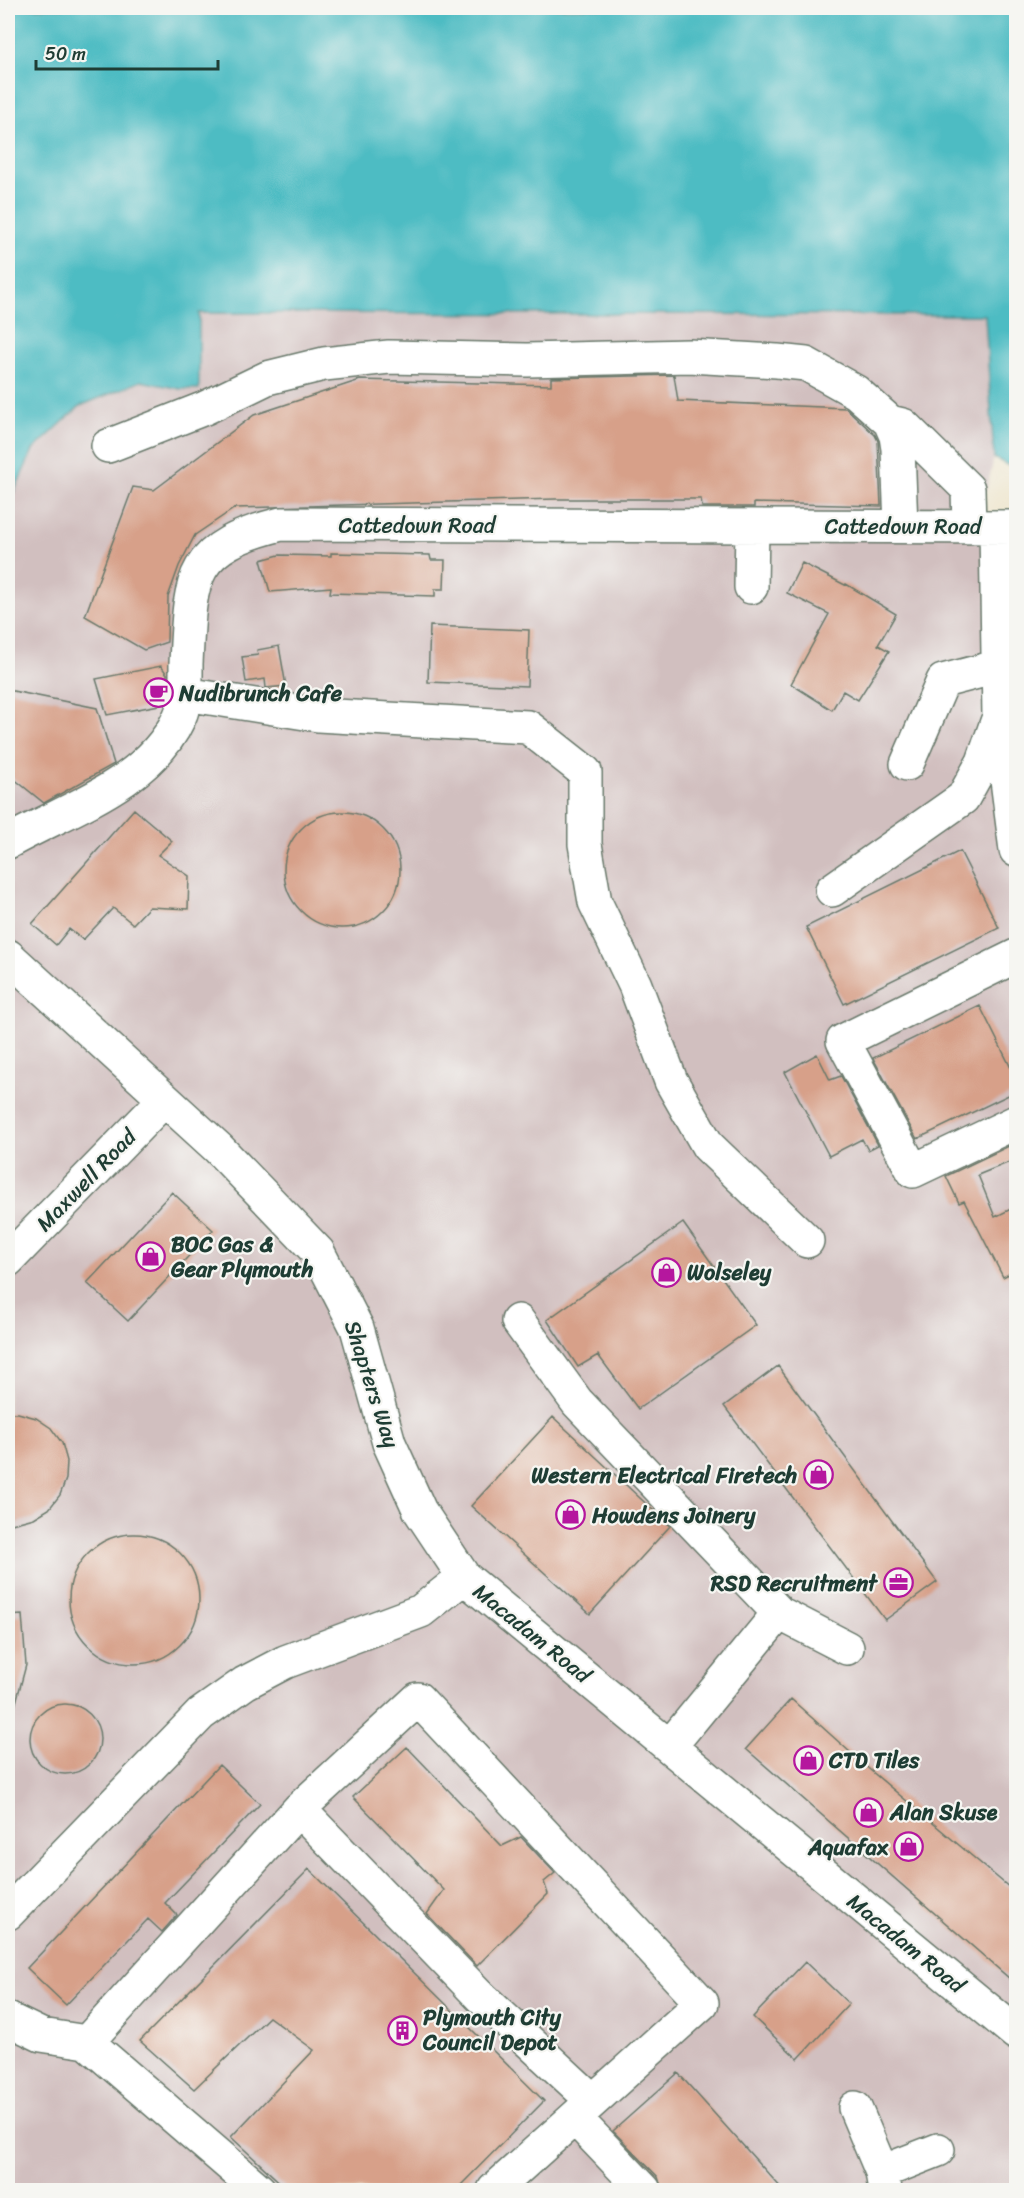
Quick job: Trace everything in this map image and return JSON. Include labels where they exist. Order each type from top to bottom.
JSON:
[{"type":"street","points":[[108,446],[205,408],[267,378],[324,364],[390,357],[527,360],[689,356],[806,364],[856,393],[880,410],[890,422],[897,436],[901,526]]},
{"type":"street","points":[[890,422],[903,425],[968,489],[994,526],[999,718],[1017,850]]},
{"type":"street","name":"Cattedown Road","points":[[8,842],[114,785],[144,764],[179,718],[185,694],[188,630],[198,571],[217,548],[244,533],[281,524],[994,526]]},
{"type":"street","points":[[752,526],[752,587]]},
{"type":"street","points":[[907,764],[944,681],[985,670],[999,669]]},
{"type":"street","points":[[185,694],[318,715],[528,727],[585,772],[585,844],[596,902],[635,985],[670,1081],[708,1146],[807,1240]]},
{"type":"street","points":[[831,890],[963,798],[979,771],[999,718]]},
{"type":"street","points":[[8,956],[164,1100]]},
{"type":"street","points":[[1017,956],[843,1041],[913,1171],[1017,1122]]},
{"type":"street","name":"Maxwell Road","points":[[8,1260],[164,1100]]},
{"type":"street","name":"Shapters Way","points":[[164,1100],[218,1148],[318,1252],[357,1328],[389,1443],[420,1511],[464,1577]]},
{"type":"street","points":[[518,1321],[577,1402],[779,1612],[847,1648]]},
{"type":"street","name":"Macadam Road","points":[[8,1913],[201,1714],[245,1683],[285,1662],[421,1611],[464,1577],[670,1746],[809,1864],[1017,2033]]},
{"type":"street","points":[[670,1746],[779,1612]]},
{"type":"street","points":[[87,2042],[299,1809],[418,1699],[702,2003],[494,2190]]},
{"type":"street","points":[[299,1809],[481,1997],[584,2109],[644,2190]]},
{"type":"street","points":[[8,2019],[41,2035],[87,2042],[259,2190]]},
{"type":"street","points":[[855,2108],[883,2181],[938,2150]]},
{"type":"shaded area","points":[[199,313],[986,315],[994,458],[979,522],[1016,527],[1016,2190],[8,2190],[8,509],[30,451],[80,406],[141,380],[180,389]]},
{"type":"water","points":[[8,8],[1016,8],[1016,466],[1011,467],[994,458],[985,315],[199,313],[199,389],[180,389],[141,381],[80,406],[33,450],[8,505]]},
{"type":"building","points":[[674,375],[678,401],[846,408],[875,435],[878,441],[881,506],[754,503],[754,507],[702,507],[701,499],[556,499],[235,508],[195,535],[179,566],[168,597],[167,642],[144,650],[85,616],[133,487],[154,490],[254,415],[360,380],[551,385],[551,378]]},
{"type":"building","points":[[331,553],[430,555],[431,560],[445,560],[444,589],[435,589],[435,596],[330,593],[331,587],[270,592],[261,560],[279,555],[331,556]]},
{"type":"building","points":[[802,563],[846,584],[896,614],[878,645],[889,651],[858,700],[843,691],[832,710],[791,684],[829,614],[787,593]]},
{"type":"building","points":[[430,626],[529,630],[527,686],[428,682]]},
{"type":"building","points":[[279,646],[286,686],[266,688],[265,679],[246,682],[242,657],[258,655],[257,650]]},
{"type":"building","points":[[161,666],[167,674],[164,704],[107,715],[96,679]]},
{"type":"building","points":[[8,690],[97,708],[114,764],[44,803],[8,774]]},
{"type":"building","points":[[134,809],[172,841],[158,855],[189,876],[188,909],[149,907],[133,924],[113,908],[83,940],[69,929],[56,945],[32,924]]},
{"type":"building","points":[[342,812],[364,816],[383,829],[396,848],[400,870],[396,892],[383,911],[364,924],[342,928],[320,924],[301,911],[288,892],[284,870],[288,848],[301,829],[320,816]]},
{"type":"building","points":[[960,851],[999,928],[844,1004],[806,927]]},
{"type":"building","points":[[980,1006],[1017,1080],[1017,1091],[917,1139],[873,1058]]},
{"type":"building","points":[[817,1054],[830,1080],[841,1076],[878,1145],[868,1150],[862,1139],[829,1156],[785,1072]]},
{"type":"building","points":[[1011,1145],[1017,1159],[978,1175],[995,1217],[1017,1206],[1017,1270],[1003,1277],[964,1201],[959,1203],[946,1176]]},
{"type":"building","name":"BOC Gas & Gear Plymouth","points":[[172,1192],[213,1230],[128,1321],[87,1283]]},
{"type":"building","name":"Wolseley","points":[[683,1223],[756,1325],[638,1409],[598,1355],[578,1367],[547,1320]]},
{"type":"building","name":"Western Electrical Firetech","points":[[778,1366],[937,1582],[885,1620],[724,1406]]},
{"type":"building","points":[[8,1413],[36,1418],[51,1428],[62,1443],[67,1461],[66,1479],[60,1495],[49,1509],[34,1518],[8,1525]]},
{"type":"building","name":"Howdens Joinery","points":[[553,1417],[670,1526],[590,1614],[471,1506]]},
{"type":"building","points":[[134,1534],[159,1539],[180,1553],[194,1574],[199,1599],[194,1624],[180,1645],[159,1659],[134,1664],[109,1659],[88,1645],[74,1624],[69,1599],[74,1574],[88,1553],[109,1539]]},
{"type":"building","points":[[22,1615],[26,1665],[14,1710],[8,1710],[8,1616]]},
{"type":"building","points":[[791,1699],[870,1770],[1017,1894],[1017,1985],[746,1749]]},
{"type":"building","points":[[65,1704],[78,1707],[90,1714],[97,1726],[100,1739],[97,1752],[90,1764],[78,1771],[65,1774],[52,1771],[40,1764],[33,1752],[30,1739],[33,1726],[40,1714],[52,1707]]},
{"type":"building","points":[[407,1747],[502,1846],[521,1837],[555,1873],[544,1882],[548,1894],[477,1966],[427,1914],[444,1890],[353,1797]]},
{"type":"building","points":[[219,1765],[260,1804],[165,1903],[177,1915],[162,1932],[148,1919],[66,2005],[27,1968]]},
{"type":"building","name":"Plymouth City Council Depot","points":[[309,1869],[544,2101],[456,2190],[288,2190],[231,2137],[314,2050],[269,2017],[194,2089],[140,2041]]},
{"type":"building","points":[[805,1962],[849,2004],[798,2059],[753,2017]]},
{"type":"building","points":[[678,2073],[783,2190],[662,2190],[658,2177],[613,2131]]},
{"type":"place","name":"Nudibrunch Cafe","points":[[158,693]]},
{"type":"place","name":"BOC Gas & Gear Plymouth","points":[[150,1257]]},
{"type":"place","name":"Wolseley","points":[[666,1272]]},
{"type":"place","name":"Western Electrical Firetech","points":[[818,1475]]},
{"type":"place","name":"Howdens Joinery","points":[[571,1515]]},
{"type":"place","name":"RSD Recruitment","points":[[898,1583]]},
{"type":"place","name":"CTD Tiles","points":[[808,1760]]},
{"type":"place","name":"Alan Skuse","points":[[869,1812]]},
{"type":"place","name":"Aquafax","points":[[909,1847]]},
{"type":"place","name":"Plymouth City Council Depot","points":[[402,2030]]}]
